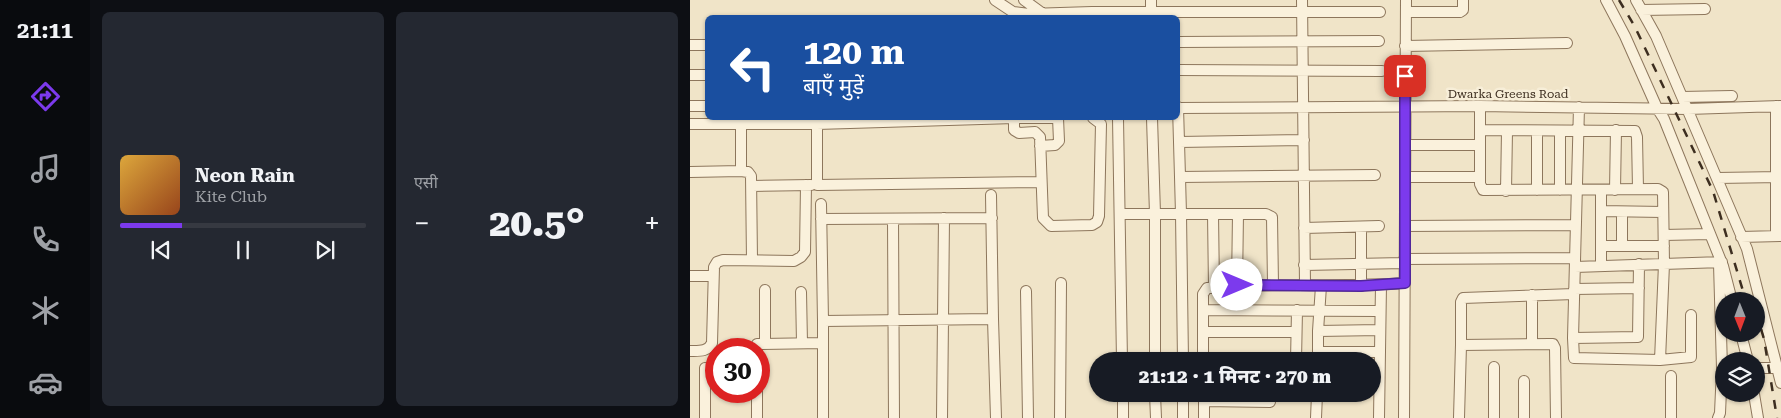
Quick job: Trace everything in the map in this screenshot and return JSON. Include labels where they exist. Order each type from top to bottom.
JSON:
[{"type":"street","points":[[995,0],[1013,12],[1021,14],[1151,15],[1380,12]]},
{"type":"street","points":[[1024,0],[1042,13]]},
{"type":"street","points":[[1151,0],[1151,15]]},
{"type":"street","points":[[1302,0],[1305,285]]},
{"type":"street","points":[[1404,418],[1406,0]]},
{"type":"street","points":[[1406,12],[1460,12],[1463,10],[1463,0]]},
{"type":"street","points":[[1606,0],[1664,119],[1710,234],[1729,292]]},
{"type":"street","points":[[1639,5],[1705,9]]},
{"type":"street","points":[[1639,5],[1656,36],[1688,108],[1747,249],[1780,368],[1781,382]]},
{"type":"street","points":[[1180,42],[1380,42]]},
{"type":"street","points":[[1406,46],[1567,44]]},
{"type":"street","points":[[690,45],[705,45]]},
{"type":"street","points":[[1180,70],[1382,71]]},
{"type":"street","points":[[690,75],[705,75]]},
{"type":"street","points":[[1682,96],[1732,96]]},
{"type":"street","points":[[690,106],[705,106]]},
{"type":"street","points":[[1480,106],[1480,177],[1483,190],[1661,190],[1663,192],[1664,264],[1660,360]]},
{"type":"street","name":"Dwarka Greens Road","points":[[1180,108],[1480,106],[1688,108],[1778,106]]},
{"type":"street","points":[[1742,237],[1778,236],[1778,106]]},
{"type":"street","points":[[1579,107],[1573,355],[1576,359],[1660,360],[1691,357],[1691,315]]},
{"type":"street","points":[[690,124],[817,124],[948,120]]},
{"type":"street","points":[[1014,120],[1014,130],[1019,133],[1035,132],[1040,137],[1043,218],[1051,226],[1092,225],[1097,222],[1099,216],[1100,124],[1095,120]]},
{"type":"street","points":[[1040,146],[1054,145],[1059,140],[1057,120]]},
{"type":"street","points":[[1118,120],[1122,352]]},
{"type":"street","points":[[1152,120],[1155,214],[1155,352]]},
{"type":"street","points":[[1178,120],[1182,352]]},
{"type":"street","points":[[741,124],[741,171]]},
{"type":"street","points":[[817,124],[818,185]]},
{"type":"street","points":[[1480,130],[1632,130],[1637,134],[1638,190]]},
{"type":"street","points":[[1616,130],[1616,190]]},
{"type":"street","points":[[1506,190],[1507,131]]},
{"type":"street","points":[[1537,131],[1537,190]]},
{"type":"street","points":[[1560,131],[1560,190]]},
{"type":"street","points":[[1179,142],[1304,140]]},
{"type":"street","points":[[1405,145],[1480,145]]},
{"type":"street","points":[[690,172],[741,171],[748,172],[752,176],[752,260]]},
{"type":"street","points":[[1180,177],[1375,175]]},
{"type":"street","points":[[1405,177],[1480,177]]},
{"type":"street","points":[[1717,178],[1778,177]]},
{"type":"street","points":[[752,186],[1041,182]]},
{"type":"street","points":[[690,351],[704,350],[710,347],[712,343],[713,276],[714,267],[717,262],[723,260],[794,261],[805,252],[806,185]]},
{"type":"street","points":[[1601,190],[1601,265]]},
{"type":"street","points":[[991,195],[996,418]]},
{"type":"street","points":[[821,204],[823,418]]},
{"type":"street","points":[[1601,212],[1664,212]]},
{"type":"street","points":[[1622,212],[1622,246]]},
{"type":"street","points":[[1120,214],[1266,214],[1272,217],[1273,285]]},
{"type":"street","points":[[1213,214],[1214,288]]},
{"type":"street","points":[[1237,285],[1238,214]]},
{"type":"street","points":[[942,418],[944,218]]},
{"type":"street","points":[[821,219],[992,218]]},
{"type":"street","points":[[893,219],[894,418]]},
{"type":"street","points":[[1405,226],[1576,225]]},
{"type":"street","points":[[1304,228],[1379,226]]},
{"type":"street","points":[[1361,227],[1361,286]]},
{"type":"street","points":[[1601,246],[1622,246],[1710,234]]},
{"type":"street","points":[[1304,265],[1404,262],[1575,262],[1601,265],[1720,262]]},
{"type":"street","points":[[1720,262],[1723,352]]},
{"type":"street","points":[[1573,338],[1638,337],[1639,264]]},
{"type":"street","points":[[690,276],[713,276]]},
{"type":"street","points":[[1060,418],[1061,283]]},
{"type":"street","points":[[1203,352],[1204,290],[1207,288],[1237,285],[1361,286],[1405,283]]},
{"type":"street","points":[[1380,352],[1381,285]]},
{"type":"street","points":[[1318,352],[1321,286]]},
{"type":"street","points":[[1459,418],[1461,302],[1463,298],[1639,288]]},
{"type":"street","points":[[765,290],[761,344],[823,343]]},
{"type":"street","points":[[1026,291],[1028,418]]},
{"type":"street","points":[[801,292],[802,343]]},
{"type":"street","points":[[1532,295],[1532,344]]},
{"type":"street","points":[[1203,310],[1380,311]]},
{"type":"street","points":[[1296,352],[1297,310]]},
{"type":"street","points":[[823,321],[993,319]]},
{"type":"street","points":[[1318,331],[1380,330]]},
{"type":"street","points":[[1203,332],[1296,332]]},
{"type":"street","points":[[1461,345],[1550,344],[1554,346],[1556,418]]},
{"type":"street","points":[[1494,367],[1494,418]]},
{"type":"street","points":[[1765,368],[1780,368]]},
{"type":"street","points":[[1671,376],[1671,418]]},
{"type":"street","points":[[1524,381],[1524,418]]},
{"type":"street","points":[[1123,402],[1123,418]]},
{"type":"street","points":[[1155,402],[1156,418]]},
{"type":"street","points":[[1183,402],[1183,418]]},
{"type":"street","points":[[1204,402],[1204,418]]},
{"type":"street","points":[[1316,418],[1317,402]]},
{"type":"street","points":[[1378,402],[1379,418]]},
{"type":"street","points":[[1718,418],[1721,402]]},
{"type":"street","points":[[1755,402],[1758,418]]},
{"type":"street","points":[[705,403],[705,418]]},
{"type":"street","points":[[757,403],[757,418]]},
{"type":"railway","points":[[1619,0],[1635,27],[1713,191],[1743,292]]},
{"type":"railway","points":[[1764,342],[1777,418]]},
{"type":"route","points":[[1237,285],[1361,286],[1405,283],[1405,76]]}]
